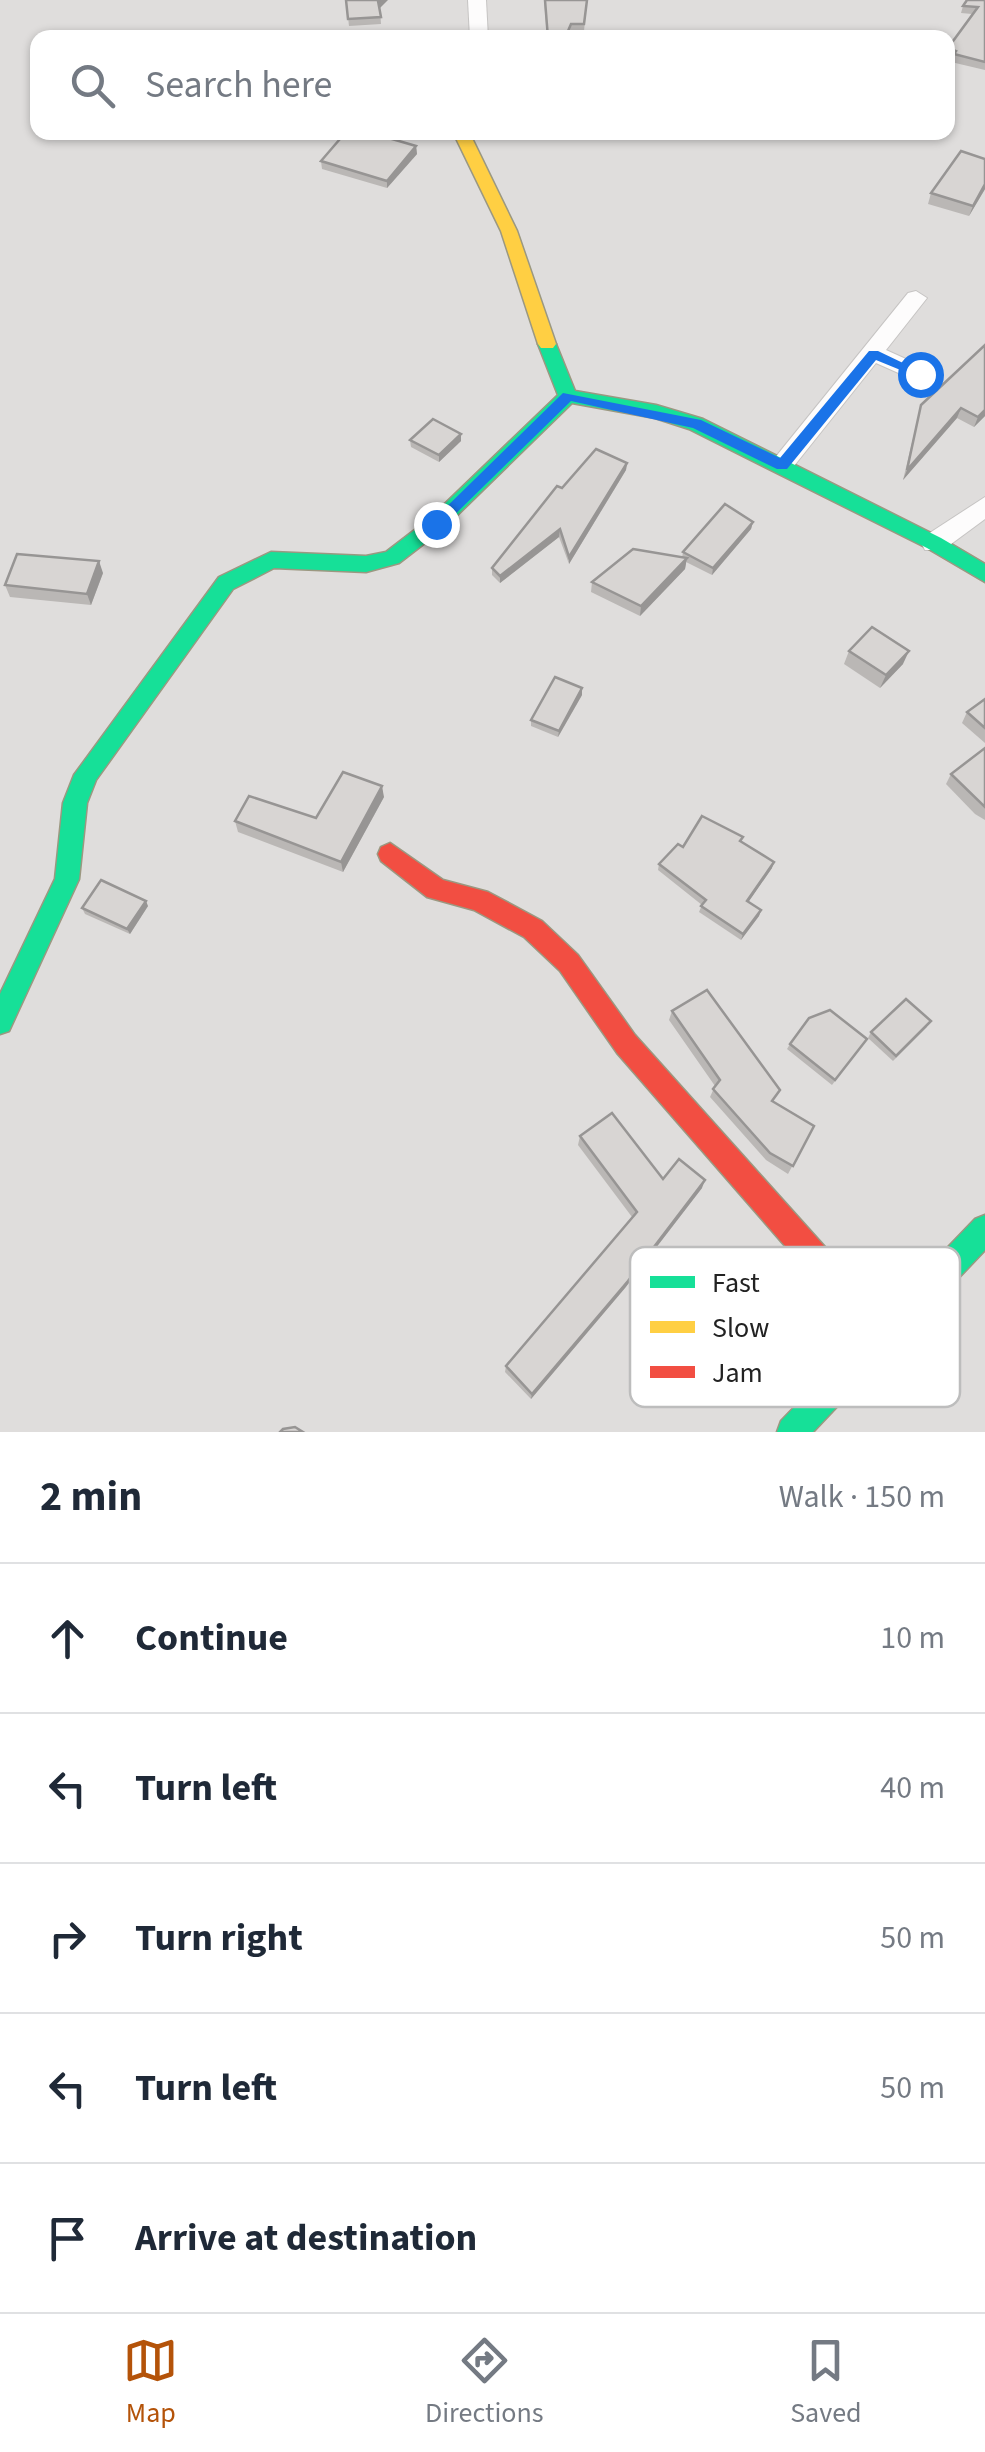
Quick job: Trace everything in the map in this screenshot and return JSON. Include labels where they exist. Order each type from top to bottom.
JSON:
[{"type":"street","points":[[476,0],[478,30]]},
{"type":"street","points":[[465,140],[498,206],[539,310],[551,359],[568,396]]},
{"type":"street","points":[[782,466],[916,298]]},
{"type":"street","points":[[874,354],[920,374]]},
{"type":"street","points":[[568,396],[696,424],[934,544],[985,574]]},
{"type":"street","points":[[0,1022],[67,879],[75,803],[86,776],[226,583],[271,560],[366,564],[392,558],[436,524],[568,396]]},
{"type":"street","points":[[934,544],[985,506]]},
{"type":"street","points":[[390,854],[436,889],[479,900],[532,929],[569,963],[626,1044],[805,1247]]},
{"type":"street","points":[[960,1255],[985,1228]]},
{"type":"street","points":[[792,1432],[816,1407]]},
{"type":"shaded area","points":[[0,0],[985,0],[985,1432],[0,1432]]},
{"type":"building","points":[[346,0],[380,0],[381,17],[348,19]]},
{"type":"building","points":[[545,0],[587,0],[584,24],[571,24],[568,30],[547,30]]},
{"type":"building","points":[[967,0],[985,0],[985,62],[955,54],[955,38],[978,7],[963,6]]},
{"type":"building","points":[[339,140],[395,140],[416,146],[387,181],[321,161]]},
{"type":"building","points":[[961,151],[985,159],[985,184],[973,206],[931,193]]},
{"type":"building","points":[[985,345],[985,410],[978,417],[961,408],[907,470],[921,405]]},
{"type":"building","points":[[433,419],[461,434],[439,455],[410,440]]},
{"type":"building","points":[[596,449],[627,463],[569,557],[560,529],[500,576],[492,568],[557,486],[562,488]]},
{"type":"building","points":[[725,504],[753,522],[713,568],[683,552]]},
{"type":"building","points":[[633,549],[687,558],[641,606],[592,582]]},
{"type":"building","points":[[17,554],[99,561],[87,594],[5,585]]},
{"type":"building","points":[[872,627],[909,651],[886,675],[849,651]]},
{"type":"building","points":[[555,677],[582,688],[559,731],[531,720]]},
{"type":"building","points":[[985,699],[985,728],[967,712]]},
{"type":"building","points":[[985,748],[985,807],[951,774]]},
{"type":"building","points":[[343,772],[382,786],[341,862],[235,821],[249,796],[316,818]]},
{"type":"building","points":[[702,816],[743,837],[740,841],[774,862],[747,901],[761,910],[743,934],[701,906],[706,900],[659,864],[678,844],[683,847]]},
{"type":"building","points":[[101,880],[146,901],[127,929],[82,908]]},
{"type":"building","points":[[707,990],[780,1090],[772,1101],[814,1126],[793,1166],[770,1153],[713,1089],[720,1080],[672,1011]]},
{"type":"building","points":[[906,999],[931,1021],[896,1056],[871,1032]]},
{"type":"building","points":[[830,1010],[867,1039],[835,1080],[790,1044],[809,1018]]},
{"type":"building","points":[[612,1113],[663,1179],[679,1159],[705,1180],[654,1247],[630,1247],[630,1278],[532,1394],[506,1366],[637,1212],[580,1136]]},
{"type":"building","points":[[295,1427],[303,1432],[280,1432],[283,1429]]},
{"type":"traffic: fast","points":[[0,1022],[67,879],[75,803],[86,775],[226,583],[271,560],[366,564],[392,558],[436,524],[568,396],[547,344]]},
{"type":"traffic: fast","points":[[568,396],[656,412],[696,424],[934,543],[985,574]]},
{"type":"traffic: fast","points":[[960,1255],[985,1229]]},
{"type":"traffic: fast","points":[[792,1432],[816,1407]]},
{"type":"traffic: slow","points":[[465,140],[509,231],[547,344]]},
{"type":"traffic: jam","points":[[390,854],[436,889],[479,900],[533,929],[569,963],[626,1044],[805,1247]]},
{"type":"route","points":[[436,524],[568,396],[656,412],[696,424],[782,466],[874,354],[920,374]]}]
